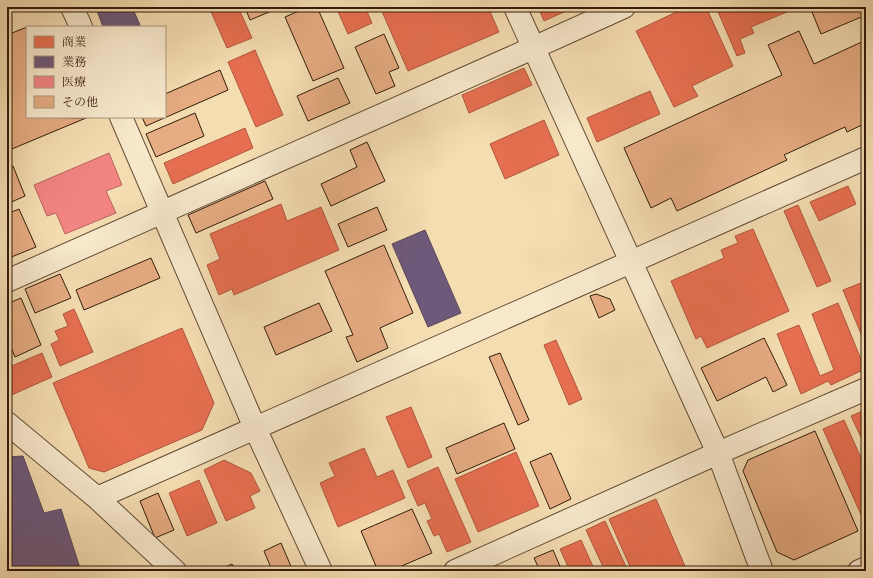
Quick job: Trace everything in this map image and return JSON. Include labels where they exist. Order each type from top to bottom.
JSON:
[{"type":"street","points":[[72,7],[81,26]]},
{"type":"street","points":[[515,7],[718,453],[762,571]]},
{"type":"street","points":[[7,281],[624,7]]},
{"type":"street","points":[[120,118],[255,428],[321,571]]},
{"type":"street","points":[[98,498],[866,158]]},
{"type":"street","points":[[455,571],[718,453],[866,389]]},
{"type":"street","points":[[7,423],[98,498],[175,571]]},
{"type":"street","points":[[858,571],[866,568]]},
{"type":"building: 商業","points":[[209,7],[238,7],[252,38],[227,48]]},
{"type":"building: 商業","points":[[336,7],[365,7],[372,23],[348,34]]},
{"type":"building: 商業","points":[[380,7],[488,7],[499,32],[408,71]]},
{"type":"building: 商業","points":[[538,7],[575,7],[544,21]]},
{"type":"building: 商業","points":[[687,7],[706,7],[733,66],[692,86],[698,96],[674,107],[636,31]]},
{"type":"building: 商業","points":[[716,7],[788,7],[789,11],[751,27],[754,33],[740,39],[745,53],[737,56]]},
{"type":"building: 商業","points":[[255,50],[283,115],[256,127],[228,62]]},
{"type":"building: 商業","points":[[524,68],[532,85],[469,113],[462,95]]},
{"type":"building: 商業","points":[[650,91],[660,114],[597,142],[587,118]]},
{"type":"building: 商業","points":[[544,120],[559,155],[505,179],[490,144]]},
{"type":"building: 商業","points":[[245,128],[253,148],[173,184],[164,163]]},
{"type":"building: 商業","points":[[848,186],[856,204],[819,221],[810,202]]},
{"type":"building: 商業","points":[[281,204],[287,221],[321,207],[339,250],[234,295],[232,289],[219,295],[207,265],[220,259],[210,234]]},
{"type":"building: 商業","points":[[798,205],[831,281],[817,287],[784,211]]},
{"type":"building: 商業","points":[[753,229],[789,311],[707,348],[701,336],[696,339],[671,281],[724,258],[721,250],[738,243],[735,236]]},
{"type":"building: 商業","points":[[866,281],[866,346],[843,290]]},
{"type":"building: 商業","points":[[838,303],[865,369],[831,385],[828,381],[801,394],[777,334],[799,325],[820,376],[834,370],[812,314]]},
{"type":"building: 商業","points":[[74,309],[93,352],[60,366],[51,344],[59,340],[55,331],[68,326],[63,314]]},
{"type":"building: 商業","points":[[182,328],[214,403],[202,430],[104,472],[89,468],[53,383]]},
{"type":"building: 商業","points":[[556,340],[582,399],[569,405],[544,345]]},
{"type":"building: 商業","points":[[42,353],[52,377],[7,397],[7,368]]},
{"type":"building: 商業","points":[[411,407],[432,457],[408,468],[386,417]]},
{"type":"building: 商業","points":[[865,410],[866,413],[866,448],[851,416]]},
{"type":"building: 商業","points":[[844,420],[866,469],[866,526],[823,429]]},
{"type":"building: 商業","points":[[364,448],[377,477],[393,470],[405,498],[338,527],[320,483],[335,476],[329,463]]},
{"type":"building: 商業","points":[[516,452],[539,506],[478,532],[455,479]]},
{"type":"building: 商業","points":[[224,460],[251,473],[260,491],[250,496],[255,508],[226,521],[204,470]]},
{"type":"building: 商業","points":[[438,467],[471,542],[447,552],[439,534],[434,536],[427,521],[432,519],[425,503],[418,506],[407,481]]},
{"type":"building: 商業","points":[[199,480],[217,523],[187,536],[169,493]]},
{"type":"building: 商業","points":[[656,499],[687,571],[632,571],[609,519]]},
{"type":"building: 商業","points":[[605,521],[628,571],[605,571],[586,530]]},
{"type":"building: 商業","points":[[581,540],[595,571],[570,571],[560,549]]},
{"type":"building: 業務","points":[[132,7],[140,25],[103,26],[96,8]]},
{"type":"building: 業務","points":[[425,230],[461,313],[428,327],[392,244]]},
{"type":"building: 業務","points":[[23,456],[44,513],[61,509],[81,571],[7,571],[7,457]]},
{"type":"building: 医療","points":[[109,153],[122,185],[106,191],[116,213],[65,234],[56,213],[47,216],[34,185]]},
{"type":"building: その他","points":[[245,7],[281,7],[250,20]]},
{"type":"building: その他","points":[[308,7],[317,7],[344,68],[313,81],[285,17]]},
{"type":"building: その他","points":[[810,7],[866,7],[866,15],[821,34]]},
{"type":"building: その他","points":[[26,27],[26,118],[86,118],[7,151],[7,35]]},
{"type":"building: その他","points":[[799,31],[814,64],[866,40],[866,123],[847,132],[845,127],[784,155],[787,160],[677,211],[671,198],[651,208],[624,148],[782,75],[768,45]]},
{"type":"building: その他","points":[[384,34],[399,68],[389,72],[395,86],[376,94],[355,47]]},
{"type":"building: その他","points":[[220,70],[228,90],[166,117],[166,94]]},
{"type":"building: その他","points":[[338,78],[350,103],[308,121],[297,96]]},
{"type":"building: その他","points":[[195,113],[204,136],[156,157],[146,134]]},
{"type":"building: その他","points":[[142,118],[164,118],[146,126]]},
{"type":"building: その他","points":[[367,142],[385,181],[331,206],[321,184],[357,167],[350,150]]},
{"type":"building: その他","points":[[13,166],[25,196],[7,204],[7,168]]},
{"type":"building: その他","points":[[265,181],[273,199],[196,233],[188,215]]},
{"type":"building: その他","points":[[377,207],[387,230],[348,247],[338,224]]},
{"type":"building: その他","points":[[19,209],[36,247],[9,258],[7,253],[7,214]]},
{"type":"building: その他","points":[[384,245],[413,313],[380,328],[388,348],[357,362],[346,337],[353,335],[325,271]]},
{"type":"building: その他","points":[[151,258],[160,278],[84,310],[76,290]]},
{"type":"building: その他","points":[[60,274],[71,298],[35,313],[25,289]]},
{"type":"building: その他","points":[[596,294],[610,299],[615,310],[599,318],[590,296]]},
{"type":"building: その他","points":[[21,298],[41,345],[15,357],[7,338],[7,304]]},
{"type":"building: その他","points":[[319,303],[332,331],[276,355],[264,327]]},
{"type":"building: その他","points":[[764,338],[787,385],[773,392],[766,377],[717,401],[701,368]]},
{"type":"building: その他","points":[[500,353],[529,420],[518,425],[489,357]]},
{"type":"building: その他","points":[[504,423],[515,449],[457,474],[446,448]]},
{"type":"building: その他","points":[[815,431],[858,531],[794,560],[777,552],[743,471],[748,460]]},
{"type":"building: その他","points":[[551,453],[571,499],[550,509],[530,462]]},
{"type":"building: その他","points":[[158,493],[174,530],[155,538],[140,501]]},
{"type":"building: その他","points":[[412,509],[432,553],[390,571],[378,571],[361,531]]},
{"type":"building: その他","points":[[281,543],[293,571],[265,571],[271,568],[264,551]]},
{"type":"building: その他","points":[[553,550],[562,571],[540,571],[534,558]]},
{"type":"building: その他","points":[[232,564],[236,571],[216,571]]}]
